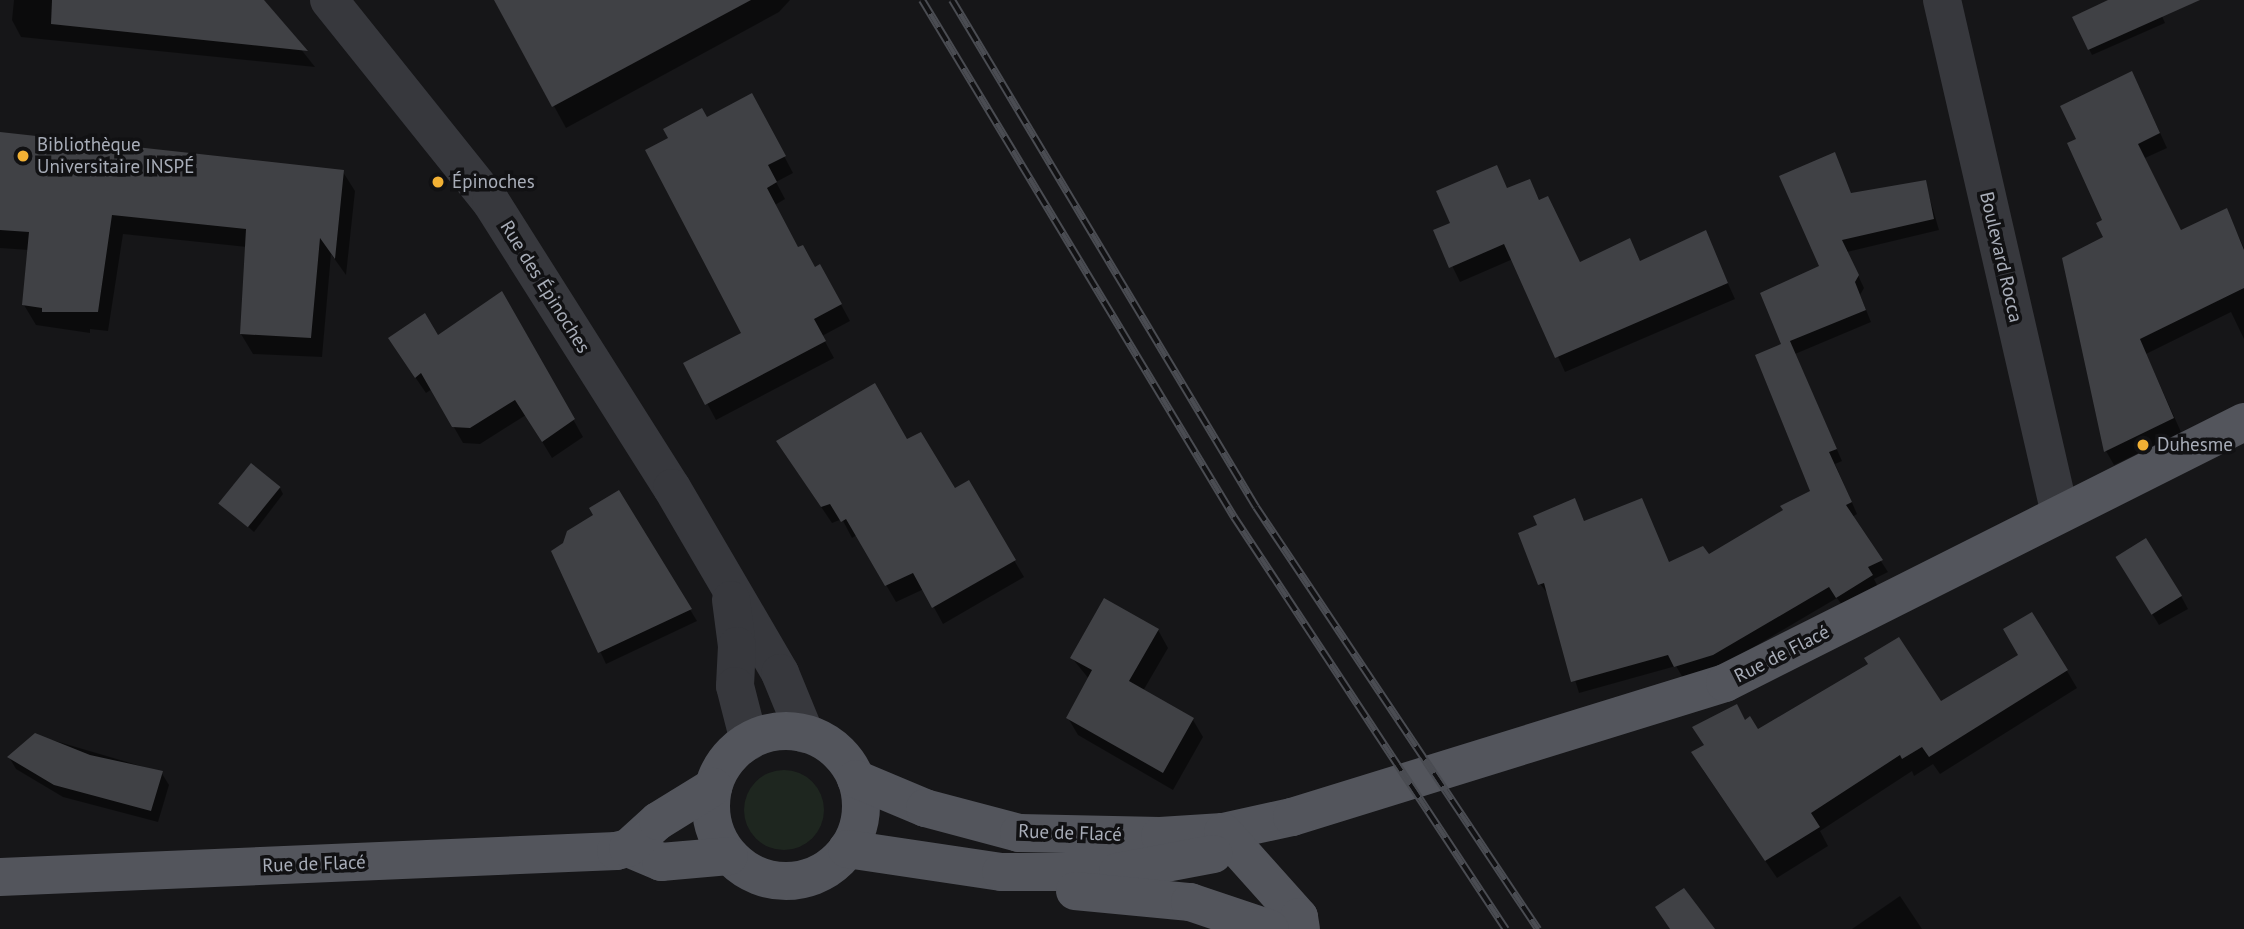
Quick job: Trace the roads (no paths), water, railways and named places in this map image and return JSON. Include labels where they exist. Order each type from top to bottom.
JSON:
[{"type":"main road","name":"Rue de Flacé","points":[[1001,872],[1118,872],[1230,842],[1298,815],[1725,683],[2244,422]]},
{"type":"main road","points":[[777,731],[805,734],[836,750],[856,779],[860,803],[858,827],[848,849],[812,877],[789,881],[767,880],[746,871],[729,856],[712,823],[713,787],[721,768],[749,741],[777,731]]},
{"type":"main road","name":"Rue de Flacé","points":[[856,779],[925,808],[1019,833],[1160,836],[1230,842]]},
{"type":"main road","points":[[628,848],[658,821],[713,787]]},
{"type":"main road","points":[[1230,842],[1299,917],[1301,929]]},
{"type":"main road","name":"Rue de Flacé","points":[[0,877],[628,848],[661,862],[729,856]]},
{"type":"main road","name":"Rue de Flacé","points":[[848,849],[1001,872],[1090,895],[1190,902],[1270,929]]},
{"type":"street","name":"Rue des Épinoches","points":[[329,0],[491,202],[673,488],[730,594],[780,673],[805,734]]},
{"type":"street","name":"Boulevard Rocca","points":[[1942,0],[2060,514]]},
{"type":"street","name":"Rue des Épinoches","points":[[730,594],[737,646],[735,685],[749,741]]},
{"type":"railway","points":[[922,0],[1234,517],[1506,929]]},
{"type":"railway","points":[[952,0],[1256,507],[1538,929]]},
{"type":"place","name":"Bibliothèque Universitaire INSPÉ","points":[[23,156]]},
{"type":"place","name":"Épinoches","points":[[438,182]]},
{"type":"place","name":"Duhesme","points":[[2143,445]]}]
